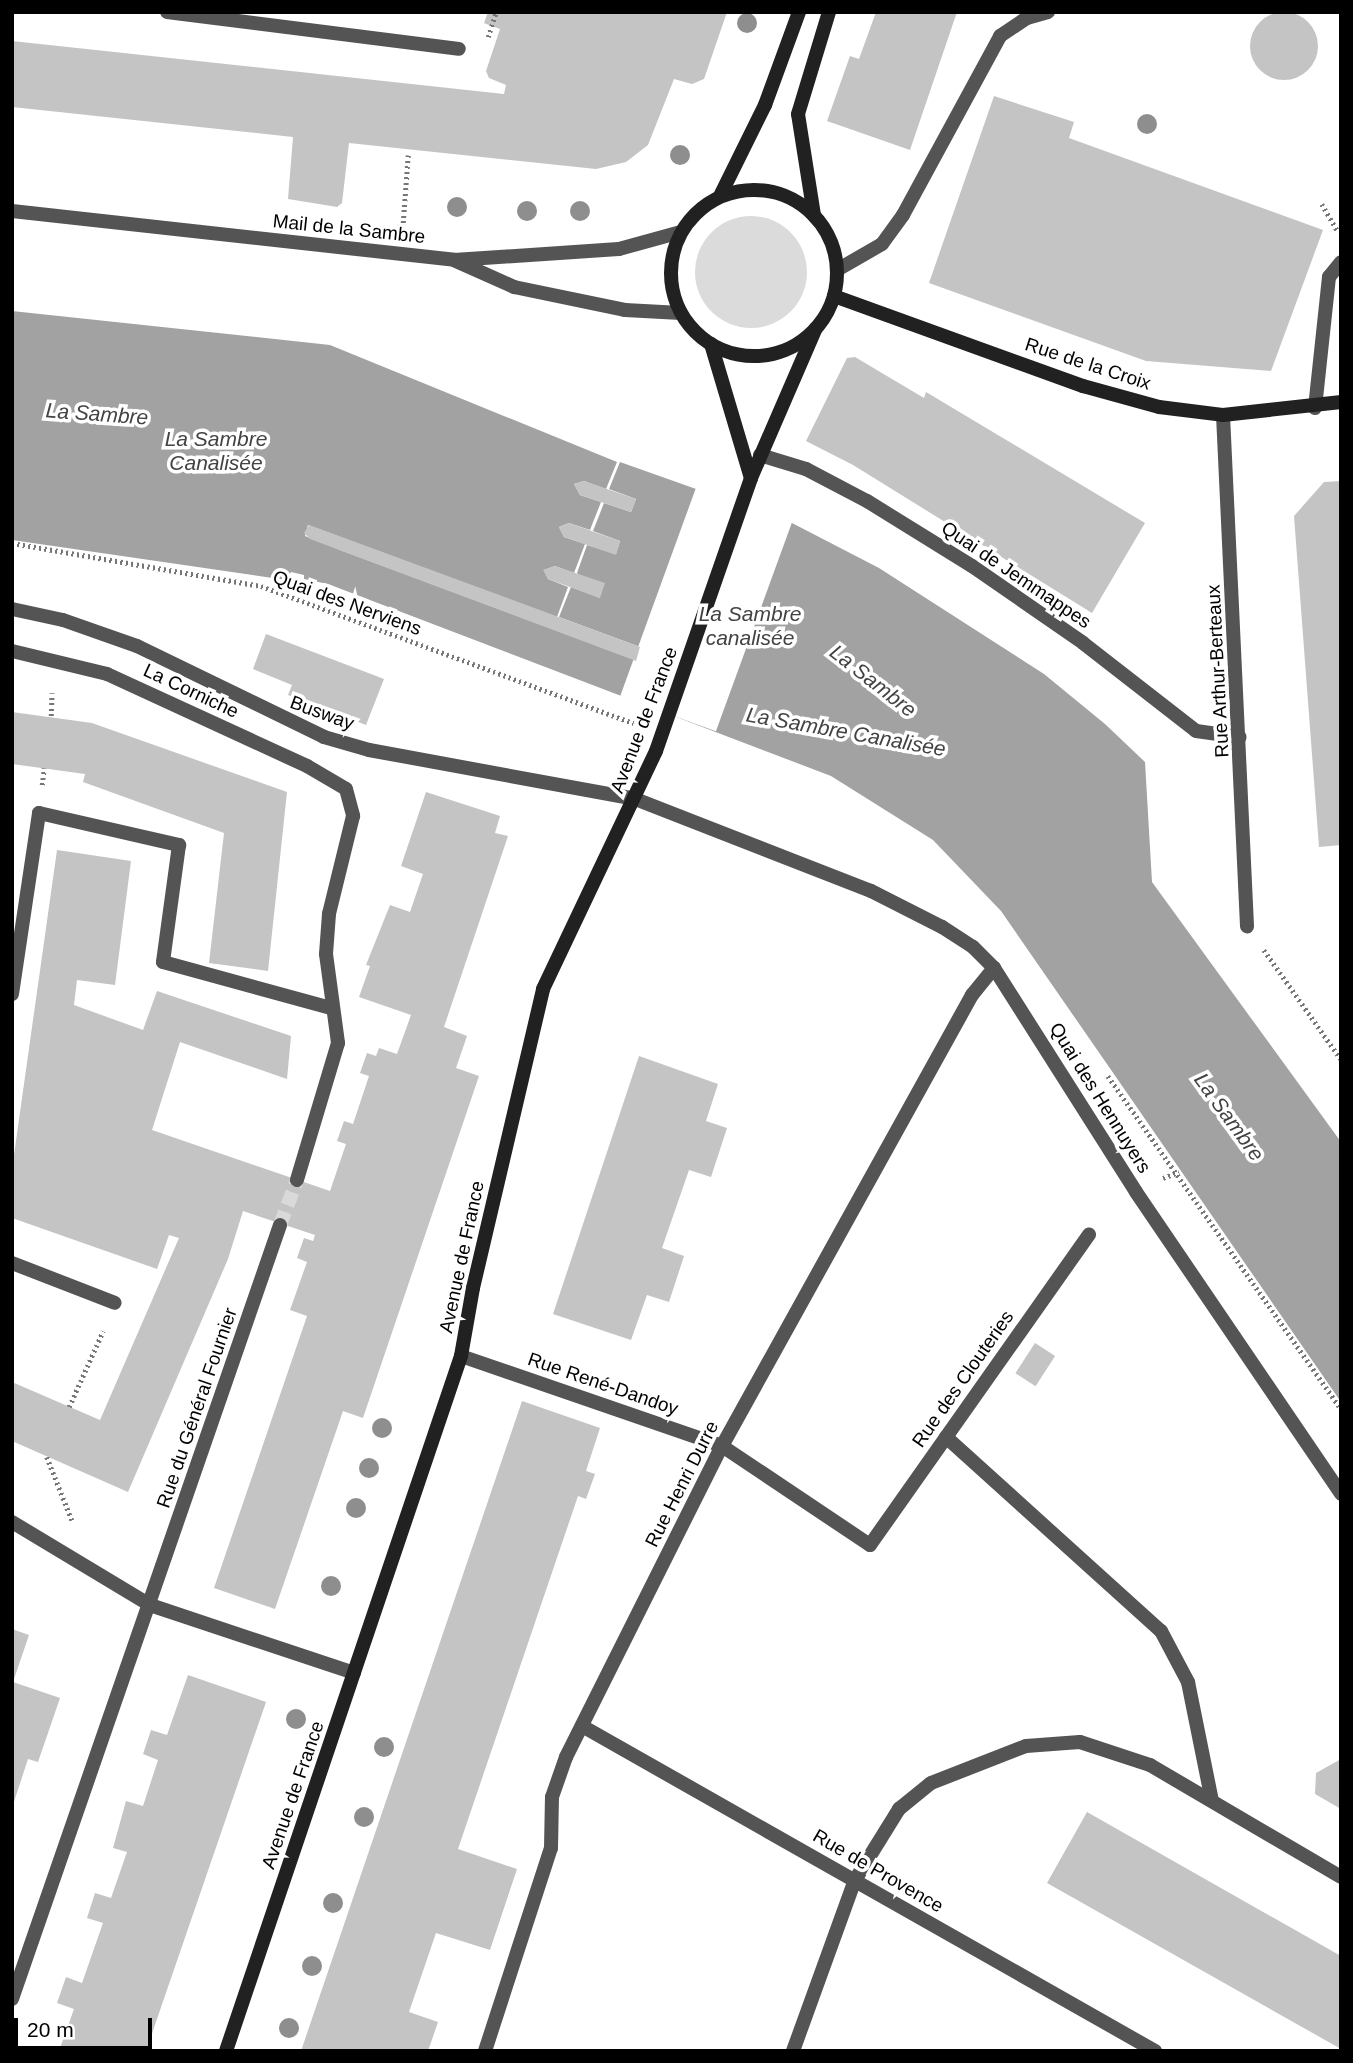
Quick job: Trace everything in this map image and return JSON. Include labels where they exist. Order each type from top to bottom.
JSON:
[{"type":"main road","points":[[720,196],[765,105],[799,12]]},
{"type":"main road","points":[[814,215],[797,114],[829,12]]},
{"type":"main road","points":[[745,190],[770,192],[794,200],[814,215],[830,241],[837,270],[834,296],[816,328],[794,346],[766,355],[738,354],[711,344],[681,313],[671,287],[671,259],[681,232],[697,211],[720,196],[745,190]]},
{"type":"main road","name":"Rue de la Croix","points":[[834,296],[1083,386],[1159,407],[1223,415],[1315,408],[1341,402]]},
{"type":"main road","name":"Avenue de France","points":[[226,2051],[461,1356],[473,1288],[543,989],[635,799],[760,455],[816,328]]},
{"type":"main road","points":[[711,344],[749,484]]},
{"type":"street","points":[[167,12],[459,49]]},
{"type":"street","points":[[837,270],[882,244],[919,191],[1000,36],[1027,18],[1048,12]]},
{"type":"street","name":"Mail de la Sambre","points":[[12,211],[454,260],[619,249],[681,232]]},
{"type":"street","points":[[454,260],[514,287],[625,310],[681,313]]},
{"type":"street","points":[[1315,408],[1329,277],[1341,262]]},
{"type":"street","name":"Rue Arthur-Berteaux","points":[[1223,415],[1241,737],[1247,926]]},
{"type":"street","name":"Quai de Jemmappes","points":[[760,455],[806,469],[867,501],[972,566],[1083,643],[1195,731],[1241,737]]},
{"type":"street","name":"Busway","points":[[12,609],[63,620],[137,646],[324,737],[369,750],[635,799],[732,835]]},
{"type":"street","name":"La Corniche","points":[[12,651],[107,674],[307,765],[346,789],[353,816],[329,914],[326,954],[331,1008]]},
{"type":"street","points":[[12,994],[39,813],[179,845],[163,962],[331,1008],[338,1043],[297,1180]]},
{"type":"street","name":"Quai des Hennuyers","points":[[732,835],[871,891],[942,927],[972,947],[994,968],[1136,1192],[1341,1494]]},
{"type":"street","name":"Rue Henri Durre","points":[[485,2051],[551,1848],[552,1797],[582,1726],[722,1446],[965,1007],[994,968]]},
{"type":"street","name":"Rue du Général Fournier","points":[[12,1999],[280,1224]]},
{"type":"street","name":"Rue des Clouteries","points":[[870,1545],[1089,1235]]},
{"type":"street","points":[[12,1263],[115,1303]]},
{"type":"street","name":"Rue René-Dandoy","points":[[461,1356],[722,1446],[870,1545]]},
{"type":"street","points":[[946,1437],[1161,1631],[1188,1682],[1212,1801]]},
{"type":"street","points":[[12,1522],[150,1605],[354,1674]]},
{"type":"street","name":"Rue de Provence","points":[[582,1726],[1155,2051]]},
{"type":"street","points":[[793,2051],[855,1880],[899,1809],[930,1783],[1026,1746],[1080,1742],[1150,1765],[1341,1877]]},
{"type":"path","points":[[400,255],[408,155]]},
{"type":"path","points":[[1322,204],[1332,226]]},
{"type":"path","name":"Quai des Nerviens","points":[[12,543],[261,586],[661,733]]},
{"type":"path","points":[[1247,926],[1341,1059]]},
{"type":"path","points":[[1108,1076],[1341,1409]]},
{"type":"path","points":[[69,1407],[115,1303]]},
{"type":"path","points":[[47,1457],[91,1569]]},
{"type":"shaded area","points":[[751,216],[772,220],[791,232],[803,251],[807,272],[803,293],[791,312],[772,324],[751,328],[730,324],[711,312],[699,293],[695,272],[699,251],[711,232],[730,220]]},
{"type":"water","points":[[12,311],[330,345],[617,462],[606,489],[584,481],[574,484],[580,495],[601,502],[590,530],[569,523],[559,527],[564,537],[585,544],[574,573],[555,566],[544,570],[548,579],[568,587],[557,617],[308,525],[305,536],[340,550],[636,660],[640,647],[559,617],[571,587],[600,598],[577,573],[587,545],[616,554],[620,541],[593,531],[604,503],[631,512],[636,499],[609,489],[620,462],[792,523],[879,568],[1044,674],[1105,724],[1145,762],[1152,882],[1341,1142],[1341,1402],[1001,911],[933,840],[831,776],[328,584],[304,579],[304,575],[291,572],[286,580],[12,540]]},
{"type":"pier","points":[[697,485],[793,520],[716,731],[620,696]]},
{"type":"building","points":[[488,12],[727,12],[704,79],[692,84],[674,79],[648,145],[626,162],[596,169],[349,143],[342,203],[337,207],[288,199],[293,137],[12,107],[12,41],[504,94],[506,85],[489,78],[486,71],[500,29],[484,23]]},
{"type":"building","points":[[876,12],[957,12],[910,150],[827,121],[850,56],[859,59]]},
{"type":"building","points":[[1284,12],[1297,15],[1308,22],[1315,33],[1318,46],[1315,59],[1308,70],[1297,77],[1284,80],[1271,77],[1260,70],[1253,59],[1250,46],[1253,33],[1260,22],[1271,15]]},
{"type":"building","points":[[994,96],[1074,122],[1069,138],[1323,230],[1271,371],[1146,361],[929,283]]},
{"type":"building","points":[[855,357],[924,398],[926,392],[1145,523],[1092,613],[853,465],[806,441],[847,358]]},
{"type":"building","points":[[584,481],[636,499],[631,512],[580,495],[574,484]]},
{"type":"building","points":[[1341,481],[1341,845],[1319,847],[1294,516],[1324,482]]},
{"type":"building","points":[[569,523],[620,541],[616,555],[564,537],[559,527]]},
{"type":"building","points":[[309,525],[640,647],[636,661],[310,539],[304,533]]},
{"type":"building","points":[[555,566],[605,583],[600,598],[548,579],[543,570]]},
{"type":"building","points":[[266,634],[384,679],[366,725],[288,695],[292,685],[253,669]]},
{"type":"building","points":[[12,712],[92,723],[287,792],[268,971],[209,963],[224,833],[83,782],[85,774],[12,764]]},
{"type":"building","points":[[426,792],[500,816],[495,833],[508,836],[444,1027],[467,1036],[456,1068],[479,1076],[363,1418],[343,1411],[275,1609],[214,1588],[307,1316],[290,1310],[307,1262],[297,1258],[304,1238],[313,1241],[315,1235],[243,1211],[228,1259],[128,1492],[12,1441],[12,1382],[100,1420],[179,1238],[169,1235],[157,1269],[12,1218],[12,1169],[57,850],[131,861],[115,985],[77,980],[74,1005],[143,1030],[157,991],[291,1036],[287,1079],[180,1042],[152,1130],[330,1191],[346,1144],[337,1141],[344,1121],[353,1124],[369,1076],[360,1073],[367,1053],[376,1056],[379,1048],[397,1054],[411,1015],[359,997],[370,966],[366,965],[390,905],[410,912],[423,874],[401,866]]},
{"type":"building","points":[[639,1056],[718,1084],[706,1121],[727,1128],[711,1177],[689,1170],[662,1248],[684,1256],[669,1302],[647,1295],[631,1340],[553,1314]]},
{"type":"building","points":[[1035,1343],[1055,1356],[1036,1386],[1015,1373]]},
{"type":"building","points":[[522,1401],[600,1428],[586,1471],[595,1474],[586,1499],[578,1496],[458,1849],[517,1869],[490,1950],[436,1933],[409,2012],[438,2022],[428,2051],[301,2051]]},
{"type":"building","points":[[12,1629],[29,1635],[13,1682],[60,1698],[38,1762],[28,1759],[13,1805]]},
{"type":"building","points":[[188,1675],[266,1702],[146,2051],[59,2051],[74,2009],[57,2003],[66,1977],[82,1983],[103,1923],[87,1918],[95,1893],[111,1898],[127,1852],[113,1848],[126,1801],[143,1806],[158,1760],[143,1754],[151,1730],[167,1735]]},
{"type":"building","points":[[1341,1759],[1341,1809],[1315,1794],[1316,1773]]},
{"type":"building","points":[[1087,1812],[1341,1956],[1341,2049],[1047,1883]]},
{"type":"tunnel","points":[[280,1225],[297,1180]]},
{"type":"water label","name":"La Sambre","points":[[97,414]]},
{"type":"water label","name":"La Sambre Canalisée","points":[[216,451]]},
{"type":"water label","name":"La Sambre canalisée","points":[[750,626]]},
{"type":"water label","name":"La Sambre","points":[[873,681]]},
{"type":"water label","name":"La Sambre Canalisée","points":[[846,732]]},
{"type":"water label","name":"La Sambre","points":[[1229,1117]]}]
